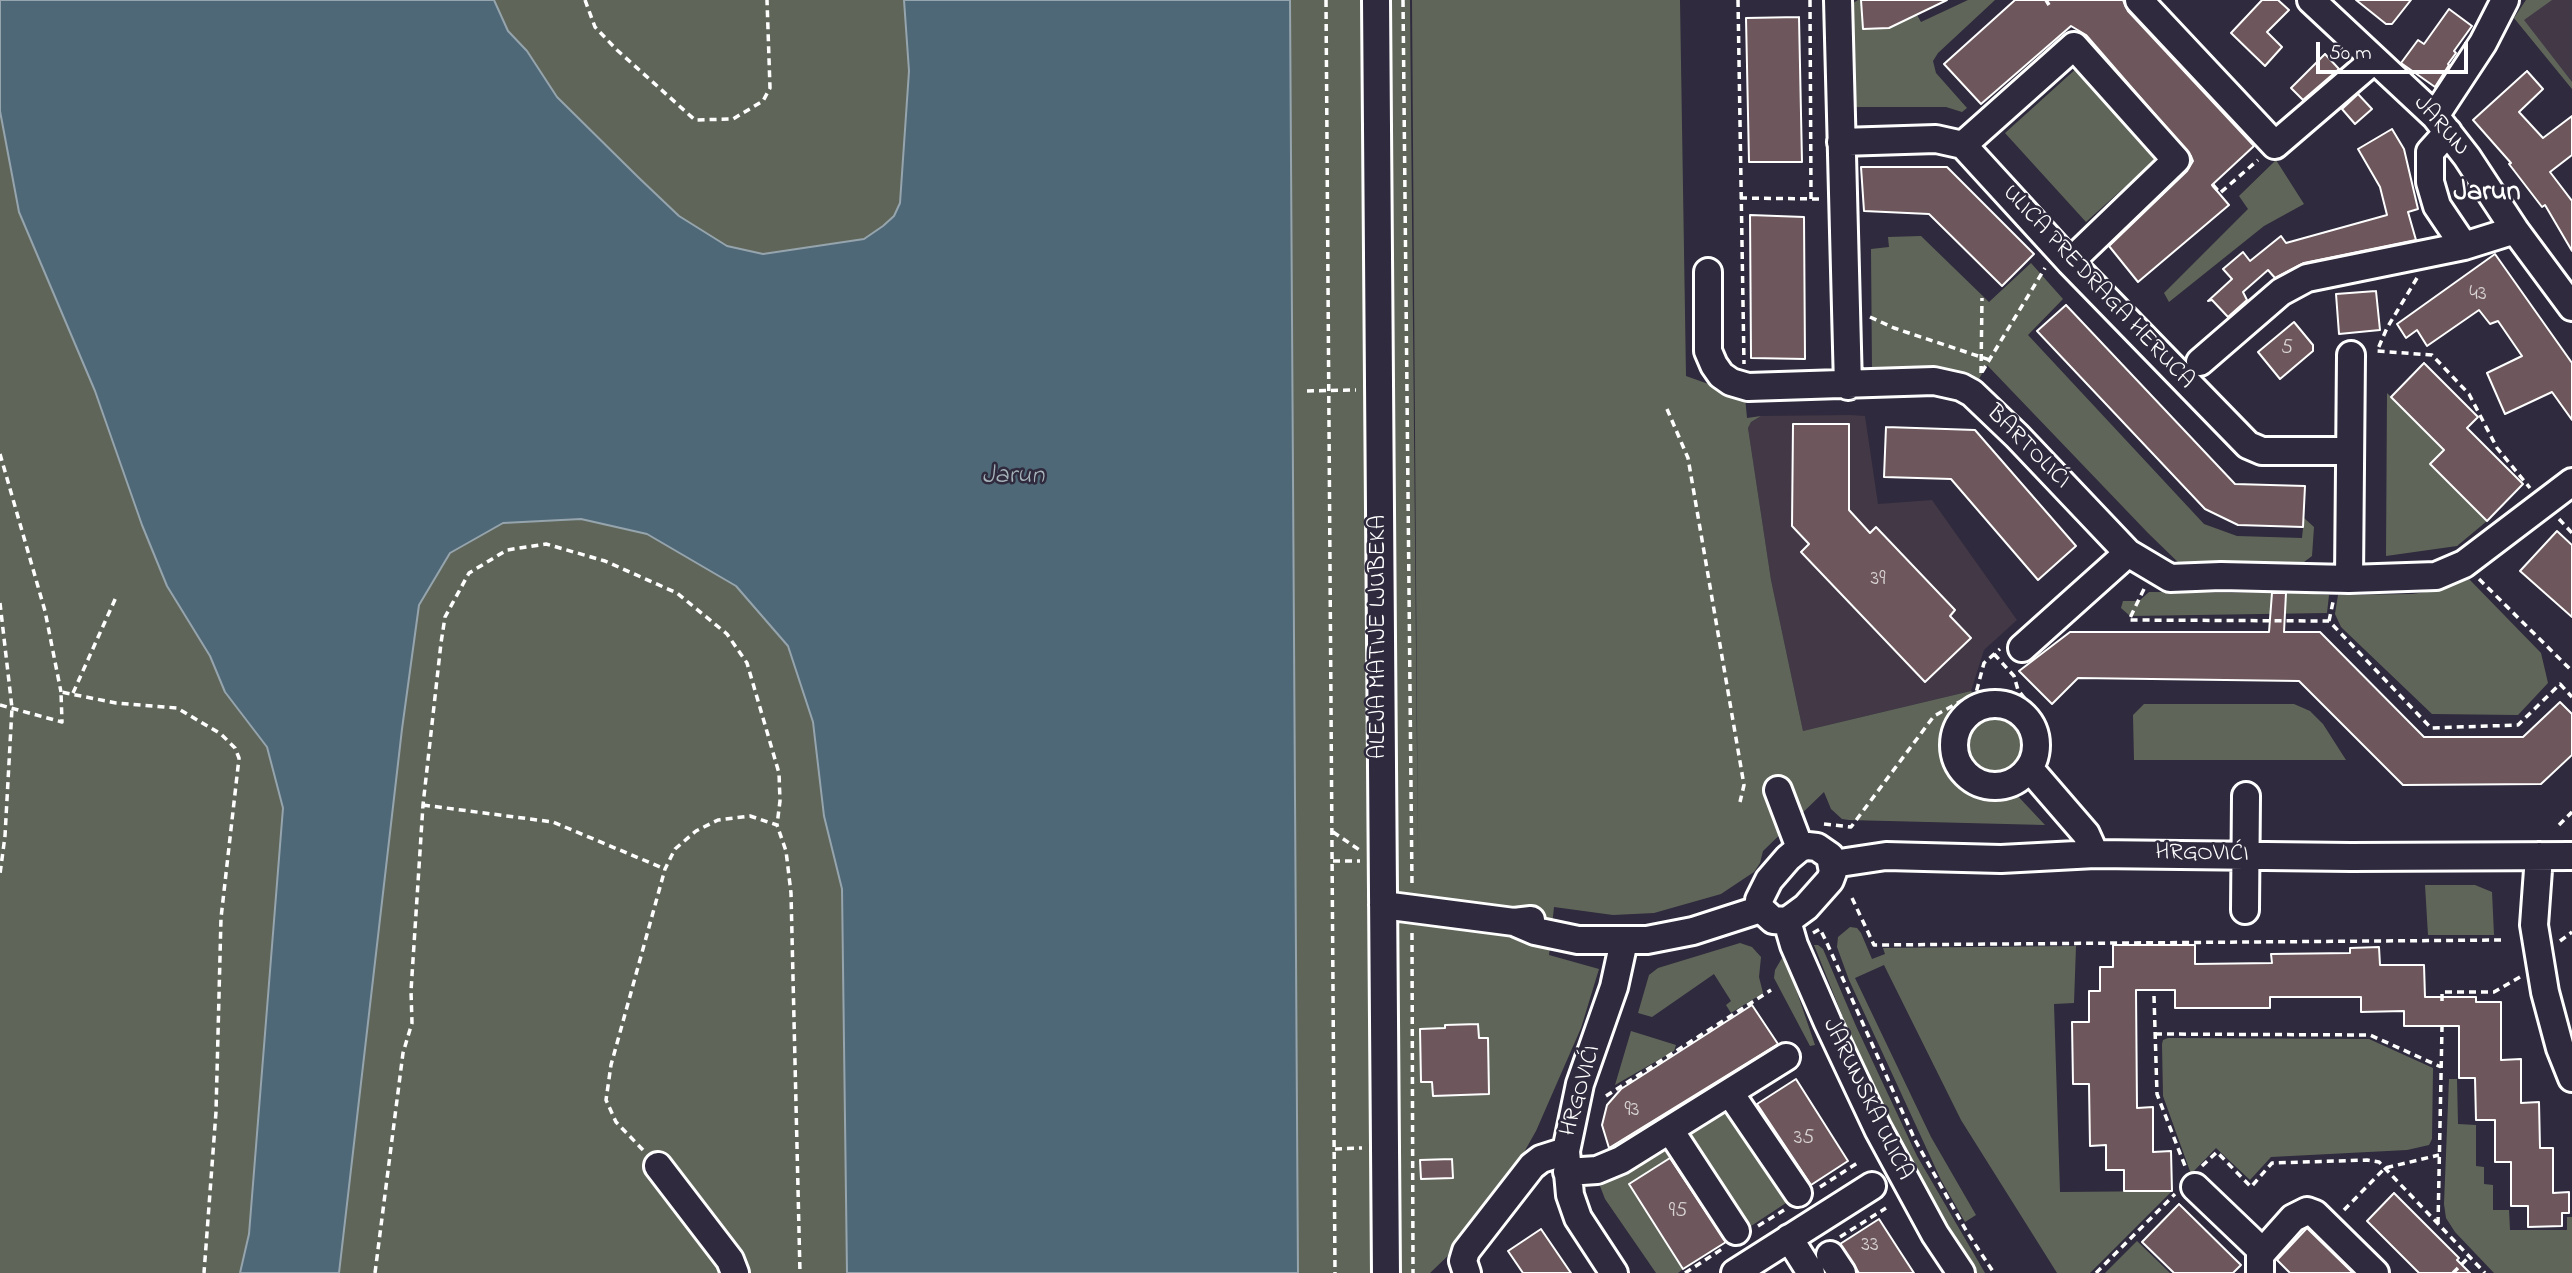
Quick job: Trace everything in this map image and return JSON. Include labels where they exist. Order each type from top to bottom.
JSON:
[{"type":"street","name":"ALEJA MATIJE LJUBEKA","points":[[1376,0],[1386,1273]]},
{"type":"street","points":[[1839,0],[1848,386]]},
{"type":"street","points":[[2139,0],[2275,145],[2374,60]]},
{"type":"street","name":"JARUN","points":[[2311,0],[2442,124],[2572,307]]},
{"type":"street","points":[[2464,246],[2437,206],[2430,183],[2430,152],[2505,0]]},
{"type":"street","points":[[1841,142],[1936,139],[1963,145],[2074,46],[2176,160],[2064,255]]},
{"type":"street","name":"ULICA PREDRAGA HERUCA","points":[[1963,145],[2064,255],[2248,445],[2262,451],[2348,452]]},
{"type":"street","points":[[2200,362],[2281,292],[2307,278],[2464,246],[2515,230]]},
{"type":"street","name":"BARTOLIĆI","points":[[1708,272],[1708,351],[1721,375],[1731,382],[1748,387],[1848,386],[1934,381],[1961,387],[1972,393],[2017,436],[2128,553],[2170,578],[2221,576],[2349,579],[2436,576],[2463,564],[2572,482]]},
{"type":"street","points":[[2349,579],[2348,452],[2351,355]]},
{"type":"street","points":[[2013,647],[2128,553]]},
{"type":"street","points":[[2039,767],[2086,834],[2095,854]]},
{"type":"street","points":[[1778,790],[1800,848]]},
{"type":"street","points":[[2245,910],[2246,796]]},
{"type":"street","points":[[1817,847],[1825,851],[1833,864],[1833,872],[1823,890],[1787,921],[1773,920],[1761,909],[1759,900],[1769,880],[1800,848],[1817,847]]},
{"type":"street","name":"HRGOVIĆI","points":[[1833,864],[1886,856],[2001,859],[2095,854],[2572,856]]},
{"type":"street","points":[[2539,856],[2534,925],[2545,992],[2560,1048],[2572,1079]]},
{"type":"street","points":[[1383,905],[1514,922],[1554,922],[1595,930],[1624,941],[1669,937],[1761,909]]},
{"type":"street","name":"JARUNSKA ULICA","points":[[1787,921],[1794,945],[1828,1023],[1878,1129],[1935,1234],[1961,1273]]},
{"type":"street","name":"HRGOVIĆI","points":[[1614,1273],[1578,1218],[1570,1195],[1566,1161],[1580,1084],[1614,987],[1624,941]]},
{"type":"street","points":[[1467,1273],[1462,1261],[1466,1251],[1532,1166],[1541,1159],[1566,1161],[1597,1170],[1671,1130],[1786,1057]]},
{"type":"street","points":[[1730,1093],[1800,1197]]},
{"type":"street","points":[[1671,1130],[1741,1234]]},
{"type":"street","points":[[658,1166],[730,1260],[734,1273]]},
{"type":"street","name":"JARUNSKA ULICA","points":[[1735,1273],[1872,1186]]},
{"type":"street","points":[[2195,1187],[2261,1263],[2300,1213],[2307,1211],[2315,1214],[2375,1273]]},
{"type":"street","points":[[1789,1238],[1828,1267]]},
{"type":"path","points":[[585,0],[595,27],[617,51],[695,120],[733,119],[763,101],[770,88],[766,0]]},
{"type":"path","points":[[1326,0],[1331,390],[1335,1273]]},
{"type":"path","points":[[1403,0],[1412,885]]},
{"type":"path","points":[[1738,0],[1744,364]]},
{"type":"path","points":[[1810,0],[1811,199]]},
{"type":"path","points":[[2213,185],[2220,193],[2275,145]]},
{"type":"path","points":[[1740,198],[1843,199]]},
{"type":"path","points":[[1982,298],[1981,375],[2064,255]]},
{"type":"path","points":[[2408,258],[2418,276],[2386,328],[2377,351],[2432,355],[2469,394],[2497,448],[2543,504]]},
{"type":"path","points":[[1846,305],[1894,328],[1990,360]]},
{"type":"path","points":[[1307,391],[1339,390]]},
{"type":"path","points":[[1667,409],[1688,458],[1744,785],[1740,802]]},
{"type":"path","points":[[0,454],[46,611],[61,692],[62,722],[0,705]]},
{"type":"path","points":[[375,1273],[403,1053],[411,1023],[423,805],[445,617],[470,573],[508,550],[545,544],[605,561],[677,593],[727,634],[747,663],[779,773],[777,825],[786,851],[791,894],[800,1273]]},
{"type":"path","points":[[2474,574],[2572,671]]},
{"type":"path","points":[[2146,584],[2129,620],[2329,621],[2431,728],[2518,725],[2560,684],[2572,697]]},
{"type":"path","points":[[73,693],[117,595]]},
{"type":"path","points":[[2329,621],[2333,600]]},
{"type":"path","points":[[0,603],[12,708],[5,836],[0,874]]},
{"type":"path","points":[[1819,823],[1851,827],[1934,716],[1976,694],[1984,663],[1994,654],[2013,647]]},
{"type":"path","points":[[1994,654],[2014,676],[2018,690],[2042,720],[2046,733],[2039,767]]},
{"type":"path","points":[[61,692],[116,703],[177,708],[221,734],[235,748],[239,758],[221,918],[216,1112],[204,1273]]},
{"type":"path","points":[[423,805],[552,822],[665,869]]},
{"type":"path","points":[[2559,825],[2572,812]]},
{"type":"path","points":[[658,1166],[616,1122],[606,1100],[611,1065],[665,869],[675,849],[696,831],[718,820],[750,816],[777,825]]},
{"type":"path","points":[[1333,832],[1369,854]]},
{"type":"path","points":[[1333,861],[1342,860]]},
{"type":"path","points":[[1852,898],[1874,946],[2501,940]]},
{"type":"path","points":[[1814,932],[1820,929],[1826,941],[1915,1140],[1967,1232],[1994,1273]]},
{"type":"path","points":[[1412,933],[1413,1273]]},
{"type":"path","points":[[2442,1001],[2442,992],[2494,992],[2507,985]]},
{"type":"path","points":[[1606,1096],[1771,990]]},
{"type":"path","points":[[2154,996],[2157,1094],[2195,1187]]},
{"type":"path","points":[[2438,1224],[2442,1027]]},
{"type":"path","points":[[2155,1034],[2370,1035],[2441,1067]]},
{"type":"path","points":[[1334,1149],[1365,1148]]},
{"type":"path","points":[[2328,1227],[2385,1168],[2439,1155]]},
{"type":"path","points":[[1685,1273],[1741,1234],[1859,1162]]},
{"type":"path","points":[[2453,1273],[2469,1257]]},
{"type":"shaded area","points":[[2526,0],[2572,0],[2572,89],[2514,18]]},
{"type":"shaded area","points":[[1761,416],[1865,416],[1878,504],[1932,500],[2017,620],[1984,650],[1971,691],[1803,731],[1771,580],[1748,428],[1751,422]]},
{"type":"green space","points":[[0,0],[1410,0],[1418,861],[1412,0],[1680,0],[1686,376],[1745,397],[1747,418],[1761,416],[1751,422],[1748,428],[1771,580],[1803,731],[1971,691],[1978,698],[1963,707],[1951,723],[1946,753],[1958,780],[1986,793],[2014,792],[2045,825],[1842,819],[1831,809],[1824,792],[1763,851],[1754,872],[1721,894],[1654,913],[1613,915],[1554,907],[1549,955],[1599,969],[1581,1028],[1536,1131],[1510,1177],[1457,1247],[1430,1273],[0,1273]]},
{"type":"green space","points":[[1861,0],[1863,29],[1889,28],[1917,15],[1921,22],[1968,0],[1995,0],[1938,53],[1933,61],[1936,73],[1967,108],[1962,112],[1946,107],[1856,107],[1852,27],[1853,3]]},
{"type":"green space","points":[[2526,0],[2552,0],[2524,20],[2572,82],[2572,89],[2514,18]]},
{"type":"green space","points":[[2078,67],[2159,156],[2086,222],[2005,133]]},
{"type":"green space","points":[[2276,160],[2304,204],[2264,226],[2169,302],[2164,293],[2248,209],[2239,196]]},
{"type":"green space","points":[[1921,236],[1989,302],[2031,263],[2063,299],[2028,335],[2204,524],[2237,536],[2302,538],[2304,518],[2314,527],[2312,556],[2300,565],[2183,567],[1987,365],[1975,386],[1872,373],[1871,249],[1889,247],[1888,237]]},
{"type":"green space","points":[[2387,393],[2444,449],[2430,465],[2487,521],[2457,546],[2386,556]]},
{"type":"green space","points":[[2469,579],[2541,653],[2548,683],[2518,715],[2432,714],[2341,627],[2335,614],[2338,595],[2412,594],[2440,590]]},
{"type":"green space","points":[[2149,592],[2329,595],[2327,613],[2130,616],[2121,608],[2123,601],[2139,601]]},
{"type":"green space","points":[[2144,704],[2294,704],[2310,711],[2323,724],[2346,760],[2134,760],[2133,715]]},
{"type":"green space","points":[[1995,715],[2016,724],[2025,745],[2016,766],[1995,775],[1974,766],[1965,745],[1974,724]]},
{"type":"green space","points":[[2425,885],[2475,885],[2492,892],[2494,935],[2428,935]]},
{"type":"green space","points":[[1850,927],[1857,928],[1861,933],[1872,959],[1885,954],[1883,948],[2076,946],[2074,1003],[2054,1004],[2060,1192],[2172,1191],[2090,1273],[2057,1273],[1961,1120],[1884,965],[1855,978],[1931,1137],[1976,1215],[1965,1222],[1941,1180],[1849,980],[1837,947],[1838,937]]},
{"type":"green space","points":[[1740,943],[1752,947],[1761,957],[1759,977],[1763,993],[1731,1013],[1726,1005],[1731,1001],[1714,974],[1652,1017],[1638,1013],[1649,975],[1658,968]]},
{"type":"green space","points":[[1814,945],[1823,949],[1917,1156],[1985,1273],[1974,1273],[1909,1160],[1848,1030]]},
{"type":"green space","points":[[1782,958],[1786,962],[1815,1045],[1810,1046],[1774,978]]},
{"type":"green space","points":[[1631,1031],[1676,1045],[1674,1051],[1615,1085]]},
{"type":"green space","points":[[2369,1039],[2433,1068],[2432,1139],[2429,1145],[2407,1150],[2271,1157],[2250,1180],[2216,1148],[2191,1174],[2163,1096],[2162,1044],[2163,1040]]},
{"type":"green space","points":[[2449,1079],[2457,1079],[2458,1124],[2476,1125],[2476,1166],[2484,1167],[2484,1184],[2493,1185],[2493,1210],[2509,1210],[2510,1230],[2567,1230],[2567,1217],[2572,1217],[2572,1273],[2494,1273],[2455,1232],[2446,1218],[2444,1204]]},
{"type":"green space","points":[[1721,1110],[1733,1113],[1789,1201],[1745,1230],[1688,1142],[1691,1127]]},
{"type":"green space","points":[[1659,1148],[1673,1156],[1629,1184],[1683,1269],[1678,1273],[1656,1273],[1605,1199],[1600,1186],[1630,1172],[1627,1166]]},
{"type":"green space","points":[[2137,1241],[2170,1273],[2105,1273]]},
{"type":"water","name":"Jarun","points":[[0,0],[494,0],[508,31],[527,51],[557,97],[679,216],[727,246],[763,254],[864,239],[894,216],[900,203],[909,71],[904,0],[1290,0],[1298,1273],[847,1273],[842,889],[824,816],[813,722],[788,646],[736,586],[647,534],[581,519],[503,523],[450,553],[419,605],[402,729],[339,1273],[240,1273],[249,1234],[283,808],[267,747],[225,692],[210,656],[167,586],[142,525],[95,391],[19,212],[0,111]]},
{"type":"building","points":[[1861,0],[1947,0],[1889,28],[1863,29]]},
{"type":"building","points":[[2015,0],[2123,0],[2128,11],[2254,146],[2212,185],[2229,205],[2138,282],[2109,246],[2187,171],[2193,161],[2191,156],[2086,35],[2071,26],[1981,104],[1944,64]]},
{"type":"building","points":[[2262,0],[2278,0],[2289,10],[2267,32],[2282,47],[2265,66],[2231,33]]},
{"type":"building","points":[[2356,0],[2411,0],[2392,24],[2386,24]]},
{"type":"building","points":[[2449,9],[2472,26],[2454,51],[2456,53],[2435,87],[2401,63],[2418,40],[2424,44]]},
{"type":"building","points":[[1799,17],[1802,162],[1749,162],[1746,18]]},
{"type":"building","points":[[2325,54],[2339,69],[2303,100],[2291,88]]},
{"type":"building","points":[[2527,71],[2543,89],[2519,112],[2543,138],[2572,116],[2572,155],[2550,172],[2572,201],[2572,251],[2545,205],[2542,207],[2509,164],[2511,163],[2473,120]]},
{"type":"building","points":[[2358,94],[2372,109],[2355,124],[2342,109]]},
{"type":"building","points":[[2392,129],[2404,149],[2418,209],[2408,212],[2416,240],[2304,263],[2275,278],[2268,270],[2243,292],[2247,300],[2228,317],[2212,300],[2208,301],[2232,279],[2223,269],[2243,252],[2250,261],[2281,236],[2286,243],[2387,215],[2380,187],[2358,149]]},
{"type":"building","points":[[1861,167],[1947,167],[2034,254],[2002,286],[1929,214],[1864,211]]},
{"type":"building","points":[[1750,215],[1804,217],[1805,359],[1751,358]]},
{"type":"building","points":[[2495,254],[2572,363],[2572,420],[2552,392],[2505,414],[2487,373],[2522,356],[2498,321],[2490,324],[2479,310],[2427,346],[2417,330],[2406,338],[2397,324]]},
{"type":"building","points":[[2376,291],[2380,330],[2339,334],[2336,294]]},
{"type":"building","points":[[2066,305],[2235,484],[2305,486],[2303,527],[2238,525],[2205,509],[2037,331]]},
{"type":"building","points":[[2294,322],[2313,345],[2313,351],[2280,379],[2258,352]]},
{"type":"building","points":[[2424,363],[2478,417],[2467,428],[2523,484],[2487,521],[2430,464],[2444,450],[2391,397]]},
{"type":"building","points":[[1793,424],[1849,424],[1849,510],[1870,533],[1876,527],[1955,610],[1950,616],[1971,638],[1925,682],[1801,552],[1809,544],[1792,526]]},
{"type":"building","points":[[1886,427],[1975,430],[2076,546],[2038,580],[1951,479],[1884,477]]},
{"type":"building","points":[[2557,531],[2572,545],[2572,617],[2520,571]]},
{"type":"building","points":[[2272,593],[2286,593],[2284,632],[2320,632],[2424,737],[2523,737],[2560,702],[2572,714],[2572,755],[2541,784],[2403,785],[2299,681],[2078,678],[2052,704],[2019,671],[2070,632],[2269,632]]},
{"type":"building","points":[[2113,945],[2195,945],[2195,964],[2272,963],[2271,954],[2350,953],[2350,948],[2379,947],[2380,965],[2424,965],[2425,997],[2476,997],[2476,1002],[2501,1002],[2501,1060],[2521,1059],[2521,1103],[2539,1102],[2540,1148],[2553,1148],[2553,1193],[2569,1192],[2569,1213],[2562,1213],[2562,1226],[2528,1227],[2528,1206],[2511,1206],[2511,1162],[2495,1162],[2495,1120],[2476,1120],[2475,1078],[2459,1078],[2459,1026],[2404,1026],[2404,1011],[2361,1012],[2361,997],[2270,997],[2270,1008],[2175,1008],[2175,990],[2136,990],[2137,1108],[2153,1107],[2153,1152],[2171,1151],[2172,1191],[2124,1191],[2124,1170],[2106,1170],[2106,1145],[2090,1146],[2089,1084],[2073,1084],[2072,1022],[2089,1022],[2089,991],[2100,991],[2100,967],[2113,967]]},
{"type":"building","points":[[1752,1005],[1778,1044],[1609,1148],[1602,1125],[1607,1105],[1621,1089]]},
{"type":"building","points":[[1478,1024],[1479,1038],[1488,1038],[1489,1094],[1433,1096],[1432,1082],[1421,1082],[1420,1029]]},
{"type":"building","points":[[1796,1079],[1848,1161],[1811,1185],[1757,1104]]},
{"type":"building","points":[[1670,1158],[1726,1242],[1683,1269],[1629,1184]]},
{"type":"building","points":[[1452,1159],[1453,1178],[1421,1179],[1420,1160]]},
{"type":"building","points":[[2394,1193],[2459,1258],[2457,1260],[2470,1273],[2419,1273],[2367,1221]]},
{"type":"building","points":[[2179,1204],[2241,1265],[2233,1273],[2174,1273],[2142,1242]]},
{"type":"building","points":[[1879,1219],[1914,1273],[1859,1273],[1840,1244]]},
{"type":"building","points":[[2307,1228],[2353,1273],[2290,1273],[2277,1260]]},
{"type":"building","points":[[1541,1229],[1571,1273],[1523,1273],[1508,1251]]},
{"type":"district","name":"Jarun","points":[[2487,194]]}]
